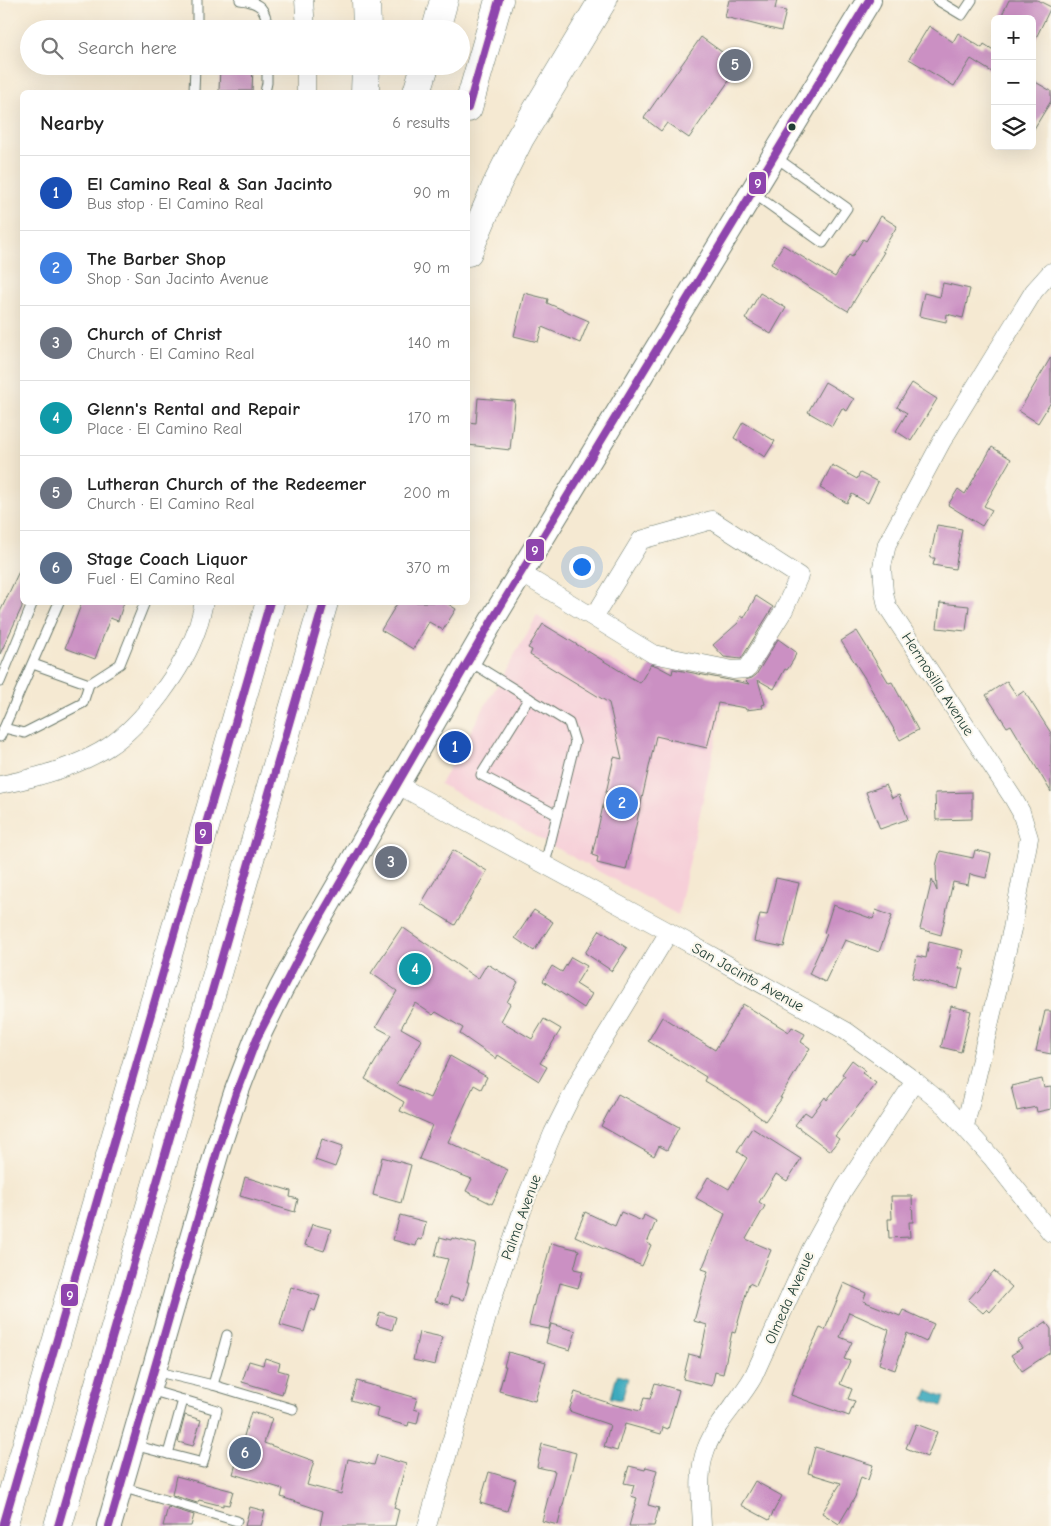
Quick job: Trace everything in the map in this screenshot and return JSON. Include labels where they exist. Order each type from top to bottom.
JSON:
[{"type":"highway","points":[[366,0],[367,20]]},
{"type":"highway","points":[[438,20],[444,0]]},
{"type":"highway","points":[[470,101],[499,0]]},
{"type":"highway","points":[[470,247],[497,184],[520,138],[603,0]]},
{"type":"highway","points":[[365,90],[366,75]]},
{"type":"highway","points":[[418,90],[422,75]]},
{"type":"highway","points":[[3,1526],[269,605]]},
{"type":"highway","points":[[58,1526],[323,605]]},
{"type":"main road","points":[[109,1526],[218,1148],[257,1038],[281,989],[396,784],[521,573],[869,0]]},
{"type":"street","points":[[304,0],[305,20]]},
{"type":"street","points":[[306,75],[306,90]]},
{"type":"street","name":"Hermosilla Avenue","points":[[965,1126],[1012,929],[1029,838],[1020,812],[1012,798],[887,606],[882,567],[887,544],[942,441],[1034,291],[1051,272]]},
{"type":"street","points":[[521,573],[653,654],[733,670],[747,669],[784,610],[799,576],[712,520],[641,540],[594,617]]},
{"type":"street","points":[[0,785],[28,779],[67,766],[107,748],[122,737],[148,710],[177,670],[197,629],[203,605]]},
{"type":"street","name":"San Jacinto Avenue","points":[[396,784],[669,932],[846,1032],[945,1106],[965,1126],[1051,1233]]},
{"type":"street","name":"Palma Avenue","points":[[426,1526],[490,1303],[527,1196],[553,1133],[582,1075],[669,932]]},
{"type":"street","name":"Olmeda Avenue","points":[[702,1526],[700,1478],[706,1449],[716,1430],[734,1403],[743,1394],[753,1377],[811,1249],[844,1188],[914,1081]]},
{"type":"lane","points":[[197,20],[198,0]]},
{"type":"lane","points":[[240,0],[256,3],[266,13],[267,20]]},
{"type":"lane","points":[[937,0],[962,15],[972,0]]},
{"type":"lane","points":[[194,90],[195,75]]},
{"type":"lane","points":[[265,90],[267,75]]},
{"type":"lane","points":[[752,192],[823,242],[846,208],[774,156]]},
{"type":"lane","points":[[0,682],[32,605]]},
{"type":"lane","points":[[58,605],[2,733],[24,733],[83,703],[88,684],[120,664],[144,605]]},
{"type":"lane","points":[[469,661],[569,723],[575,742],[545,864]]},
{"type":"lane","points":[[33,664],[88,684]]},
{"type":"lane","points":[[529,698],[481,775],[557,815]]},
{"type":"lane","points":[[214,1385],[227,1335]]},
{"type":"lane","points":[[151,1380],[214,1385],[293,1409]]},
{"type":"lane","points":[[133,1445],[203,1463],[216,1410],[183,1400],[151,1380]]},
{"type":"lane","points":[[168,1454],[183,1400]]},
{"type":"lane","points":[[120,1487],[237,1521]]},
{"type":"shaded area","points":[[537,616],[660,690],[723,706],[678,915],[440,784]]},
{"type":"water","points":[[617,1375],[628,1378],[622,1400],[611,1398]]},
{"type":"water","points":[[928,1390],[945,1397],[942,1406],[924,1399]]},
{"type":"building","points":[[729,0],[777,0],[775,9],[786,11],[781,31],[725,17]]},
{"type":"building","points":[[1009,0],[1037,0],[1051,7],[1036,38],[1036,15],[1002,15]]},
{"type":"building","points":[[929,26],[953,42],[958,33],[982,48],[984,44],[991,48],[991,72],[971,59],[954,86],[909,59]]},
{"type":"building","points":[[701,37],[740,65],[689,138],[667,123],[661,131],[644,118]]},
{"type":"building","points":[[220,75],[253,75],[252,90],[219,90]]},
{"type":"building","points":[[1036,82],[1051,91],[1051,101],[1036,125]]},
{"type":"building","points":[[881,216],[897,226],[882,251],[884,252],[848,311],[771,264],[783,245],[835,277],[849,255],[852,257],[863,239],[866,241]]},
{"type":"building","points":[[943,283],[970,289],[963,318],[947,314],[946,322],[919,316],[924,293],[940,297]]},
{"type":"building","points":[[524,293],[548,299],[547,303],[589,321],[580,343],[542,327],[538,342],[514,336]]},
{"type":"building","points":[[760,293],[786,308],[771,334],[745,319]]},
{"type":"building","points":[[1051,357],[1051,402],[1038,423],[1019,411]]},
{"type":"building","points":[[825,382],[854,399],[847,411],[842,408],[832,426],[808,412]]},
{"type":"building","points":[[912,383],[937,399],[911,441],[896,431],[907,413],[897,407]]},
{"type":"building","points":[[478,398],[515,401],[510,450],[470,445],[470,422],[476,423]]},
{"type":"building","points":[[743,422],[775,441],[765,457],[734,438]]},
{"type":"building","points":[[992,447],[1011,459],[984,506],[992,510],[982,526],[948,505],[958,489],[965,494]]},
{"type":"building","points":[[832,465],[857,479],[860,473],[878,482],[868,503],[852,494],[847,503],[820,488]]},
{"type":"building","points":[[937,525],[962,529],[955,569],[933,565],[935,558],[930,558]]},
{"type":"building","points":[[20,569],[20,605],[22,607],[0,654],[0,612]]},
{"type":"building","points":[[756,596],[773,607],[741,659],[724,657],[713,645],[738,623],[741,616],[744,618]]},
{"type":"building","points":[[940,603],[969,606],[966,631],[937,628]]},
{"type":"building","points":[[81,605],[123,605],[118,621],[110,618],[95,659],[65,648]]},
{"type":"building","points":[[396,605],[450,605],[456,609],[443,630],[429,622],[413,649],[381,630]]},
{"type":"building","points":[[543,624],[640,683],[651,664],[672,674],[673,669],[749,684],[745,680],[756,675],[778,639],[796,652],[794,659],[787,670],[785,669],[774,689],[758,680],[765,704],[762,705],[763,708],[746,710],[745,708],[718,703],[707,748],[656,736],[626,870],[597,863],[598,857],[592,855],[614,757],[622,759],[609,703],[530,655],[532,650],[528,648]]},
{"type":"building","points":[[857,631],[889,683],[892,682],[918,730],[900,740],[866,680],[841,641]]},
{"type":"building","points":[[1007,681],[1017,696],[1024,691],[1051,733],[1051,792],[1011,725],[1007,727],[986,695]]},
{"type":"building","points":[[886,785],[892,798],[899,795],[908,819],[880,829],[866,792]]},
{"type":"building","points":[[972,792],[972,819],[936,820],[935,793]]},
{"type":"building","points":[[453,850],[487,871],[455,925],[421,904]]},
{"type":"building","points":[[975,850],[991,854],[986,878],[970,874],[968,885],[953,882],[941,935],[920,929],[932,880],[937,891],[936,866],[940,851],[973,858]]},
{"type":"building","points":[[776,878],[799,883],[784,947],[754,941],[760,914],[767,915]]},
{"type":"building","points":[[833,905],[873,919],[876,910],[892,916],[879,952],[845,940],[825,982],[809,974],[827,934],[824,933]]},
{"type":"building","points":[[534,910],[553,922],[534,951],[515,938]]},
{"type":"building","points":[[402,927],[478,979],[487,964],[518,982],[507,1002],[510,1004],[501,1021],[532,1039],[544,1019],[561,1029],[540,1063],[547,1067],[539,1081],[498,1055],[496,1059],[460,1034],[463,1028],[436,1012],[433,1015],[415,1003],[401,1028],[422,1040],[397,1084],[430,1098],[450,1056],[487,1077],[481,1089],[474,1085],[448,1142],[508,1170],[492,1204],[466,1191],[472,1179],[419,1159],[432,1125],[400,1111],[404,1102],[365,1079],[391,1035],[376,1027],[397,991],[371,973]]},
{"type":"building","points":[[600,930],[627,948],[612,971],[585,953]]},
{"type":"building","points":[[929,942],[963,950],[959,968],[963,968],[958,989],[912,978],[917,956],[926,958]]},
{"type":"building","points":[[571,957],[587,966],[576,984],[592,994],[584,1008],[543,981],[552,966],[562,972]]},
{"type":"building","points":[[743,1004],[789,1032],[792,1027],[805,1034],[801,1042],[810,1048],[780,1098],[782,1098],[765,1121],[739,1102],[704,1081],[706,1077],[648,1041],[662,1017],[715,1050]]},
{"type":"building","points":[[951,1006],[971,1011],[961,1052],[941,1047]]},
{"type":"building","points":[[1045,1011],[1051,1011],[1051,1054],[1036,1051]]},
{"type":"building","points":[[852,1060],[865,1070],[862,1073],[876,1083],[835,1136],[839,1139],[830,1151],[795,1125],[805,1112],[811,1116],[825,1097],[827,1100],[845,1076],[842,1074]]},
{"type":"building","points":[[1042,1079],[1044,1088],[1051,1087],[1051,1109],[1037,1112],[1036,1107],[1017,1111],[1011,1086]]},
{"type":"building","points":[[618,1094],[679,1127],[667,1150],[659,1146],[654,1156],[601,1126]]},
{"type":"building","points":[[752,1128],[801,1159],[787,1181],[776,1174],[759,1202],[765,1206],[746,1239],[771,1250],[756,1286],[749,1283],[735,1333],[732,1332],[723,1374],[715,1372],[712,1386],[683,1379],[689,1354],[700,1357],[707,1325],[694,1321],[708,1271],[702,1269],[725,1214],[696,1198],[708,1177],[729,1189],[747,1158],[737,1151]]},
{"type":"building","points":[[322,1139],[343,1146],[335,1167],[315,1160]]},
{"type":"building","points":[[382,1157],[411,1165],[401,1203],[373,1195]]},
{"type":"building","points":[[245,1177],[291,1191],[290,1197],[298,1199],[295,1212],[240,1196]]},
{"type":"building","points":[[891,1196],[912,1196],[913,1222],[909,1222],[910,1237],[889,1238],[888,1219],[892,1219]]},
{"type":"building","points":[[585,1212],[615,1226],[621,1212],[642,1221],[644,1215],[656,1221],[647,1243],[651,1245],[642,1266],[575,1236]]},
{"type":"building","points":[[400,1215],[426,1222],[422,1240],[418,1239],[416,1246],[393,1240]]},
{"type":"building","points":[[312,1224],[331,1229],[324,1251],[305,1245]]},
{"type":"building","points":[[440,1237],[476,1244],[464,1300],[451,1296],[449,1305],[435,1301],[448,1259],[435,1256]]},
{"type":"building","points":[[551,1243],[579,1250],[574,1269],[583,1271],[578,1288],[560,1283],[549,1329],[529,1325]]},
{"type":"building","points":[[994,1271],[1012,1287],[990,1312],[987,1309],[983,1313],[968,1300]]},
{"type":"building","points":[[844,1283],[866,1293],[863,1301],[900,1316],[903,1310],[934,1324],[926,1342],[907,1333],[895,1370],[879,1364],[889,1330],[849,1312],[840,1337],[852,1342],[844,1359],[850,1361],[840,1384],[852,1389],[848,1399],[855,1401],[849,1416],[791,1395],[800,1370],[820,1328],[825,1330]]},
{"type":"building","points":[[291,1287],[320,1296],[315,1311],[311,1309],[304,1332],[280,1325]]},
{"type":"building","points":[[380,1312],[396,1317],[392,1330],[376,1325]]},
{"type":"building","points":[[1046,1322],[1051,1329],[1051,1352],[1022,1371],[1011,1355],[1022,1348],[1017,1341]]},
{"type":"building","points":[[551,1324],[576,1331],[570,1350],[546,1343]]},
{"type":"building","points":[[419,1332],[442,1337],[435,1365],[413,1360]]},
{"type":"building","points":[[508,1352],[546,1362],[535,1401],[499,1391]]},
{"type":"building","points":[[265,1358],[280,1363],[278,1370],[288,1373],[282,1394],[242,1382],[249,1361],[263,1365]]},
{"type":"building","points":[[357,1381],[417,1398],[414,1409],[420,1411],[417,1424],[409,1422],[408,1426],[376,1417],[378,1408],[351,1400]]},
{"type":"building","points":[[655,1383],[679,1390],[668,1429],[663,1427],[661,1434],[625,1424],[617,1451],[604,1447],[610,1425],[569,1411],[575,1392],[640,1411],[644,1398],[650,1399]]},
{"type":"building","points":[[251,1412],[272,1418],[264,1443],[314,1461],[307,1485],[341,1494],[348,1459],[374,1465],[377,1455],[406,1464],[394,1508],[399,1510],[395,1526],[320,1526],[323,1511],[281,1497],[283,1489],[233,1474]]},
{"type":"building","points":[[185,1415],[201,1420],[193,1446],[178,1442]]},
{"type":"building","points":[[916,1424],[937,1432],[927,1457],[906,1448]]},
{"type":"building","points":[[542,1444],[576,1453],[558,1525],[542,1521],[555,1471],[537,1467]]},
{"type":"building","points":[[815,1447],[873,1465],[868,1480],[861,1477],[855,1497],[839,1524],[822,1513],[841,1483],[808,1473]]},
{"type":"building","points":[[629,1466],[645,1470],[646,1467],[657,1470],[648,1505],[659,1508],[654,1526],[629,1526],[637,1498],[631,1496],[634,1485],[624,1483]]},
{"type":"building","points":[[489,1472],[516,1480],[507,1511],[480,1503]]},
{"type":"building","points":[[176,1476],[233,1491],[229,1505],[223,1504],[223,1506],[199,1500],[197,1503],[172,1495]]},
{"type":"building","points":[[755,1481],[782,1496],[769,1520],[741,1505]]},
{"type":"building","points":[[168,1507],[194,1515],[191,1526],[163,1526]]},
{"type":"building","points":[[250,1507],[265,1511],[261,1526],[245,1526]]},
{"type":"transit line","name":"9","points":[[470,101],[499,0]]},
{"type":"transit line","name":"9","points":[[109,1526],[218,1148],[257,1038],[314,928],[491,622],[869,0]]},
{"type":"transit line","name":"9","points":[[3,1526],[269,605]]},
{"type":"transit line","name":"9","points":[[58,1526],[323,605]]},
{"type":"place","name":"Lutheran Church of the Redeemer","points":[[735,65]]},
{"type":"place","name":"El Camino Real & San Jacinto","points":[[455,747]]},
{"type":"place","name":"The Barber Shop","points":[[622,803]]},
{"type":"place","name":"Church of Christ","points":[[391,862]]},
{"type":"place","name":"Glenn's Rental and Repair","points":[[415,969]]},
{"type":"place","name":"Stage Coach Liquor","points":[[245,1453]]}]
